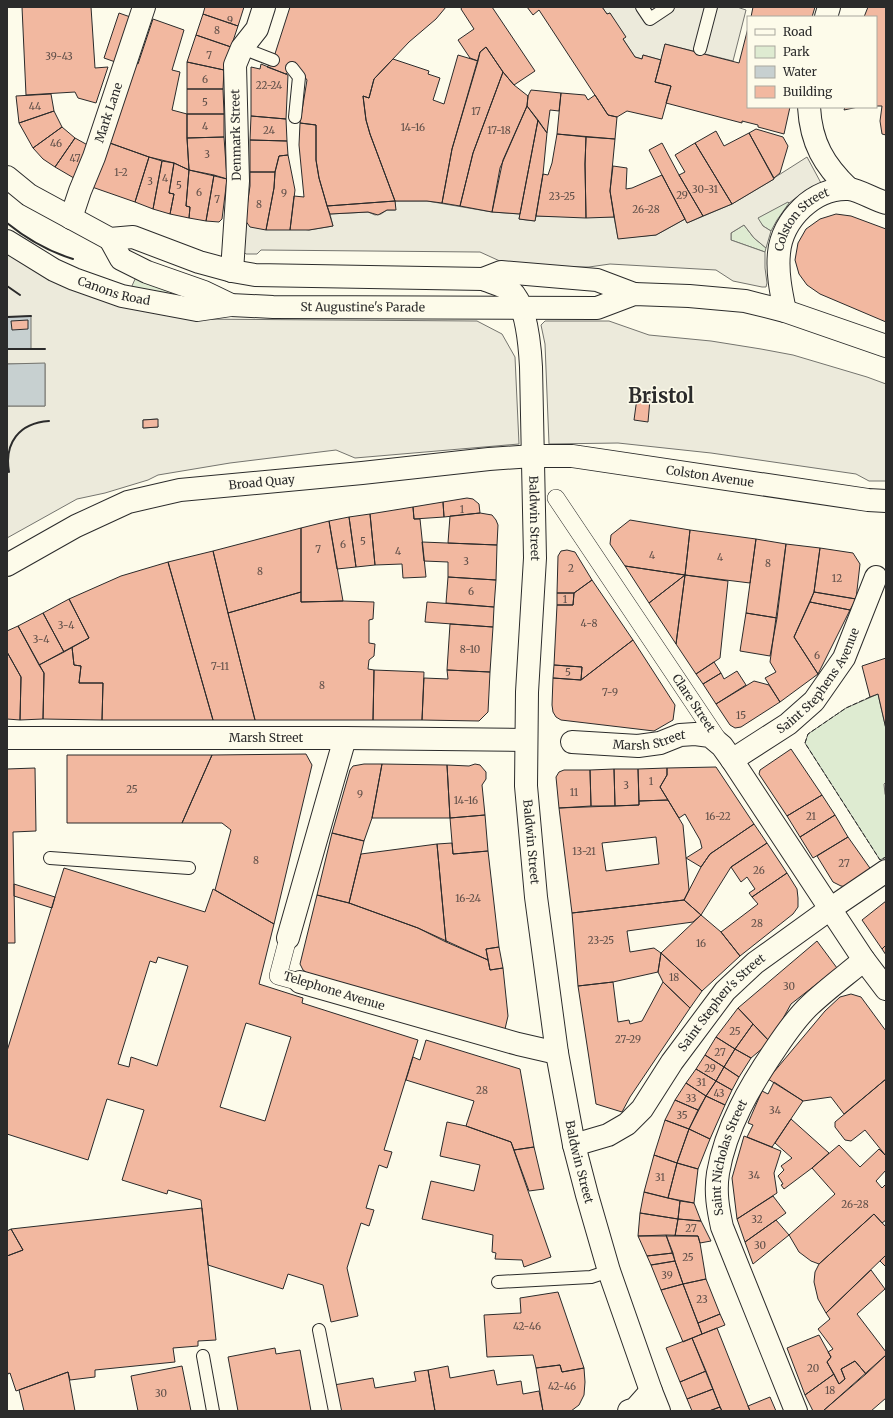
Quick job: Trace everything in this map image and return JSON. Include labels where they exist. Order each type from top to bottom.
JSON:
[{"type":"street","name":"Mark Lane","points":[[72,218],[80,191],[94,158],[144,7]]},
{"type":"street","name":"Denmark Street","points":[[232,271],[238,181],[235,65],[242,48],[257,29],[264,7]]},
{"type":"street","points":[[809,108],[812,131],[822,157],[836,177],[849,189]]},
{"type":"street","points":[[7,177],[29,195],[110,239]]},
{"type":"street","name":"Colston Street","points":[[785,311],[779,273],[778,253],[791,219],[806,204],[817,196],[833,191],[849,189],[886,203]]},
{"type":"street","name":"St Augustine's Parade","points":[[634,294],[597,308],[273,307],[231,305],[204,292],[130,265],[121,259],[110,239],[133,237],[176,254],[232,271],[255,275],[483,279],[501,272],[597,280],[634,294],[689,296],[745,301],[785,311]]},
{"type":"street","name":"Canons Road","points":[[7,241],[54,270],[74,279],[122,296],[197,310],[231,305]]},
{"type":"street","name":"Baldwin Street","points":[[483,279],[511,291],[522,308],[531,360],[535,558],[527,692],[526,786],[536,897],[557,1053],[574,1145],[587,1195],[609,1271],[650,1391],[660,1411]]},
{"type":"street","points":[[785,311],[886,346]]},
{"type":"street","name":"Colston Avenue","points":[[533,456],[578,457],[868,500],[886,501]]},
{"type":"street","name":"Broad Quay","points":[[7,565],[76,526],[128,502],[180,490],[362,473],[489,459],[533,456]]},
{"type":"street","name":"Clare Street","points":[[556,498],[864,960],[886,989]]},
{"type":"street","name":"Saint Stephens Avenue","points":[[727,753],[788,724],[814,701],[844,658],[876,577]]},
{"type":"street","name":"Marsh Street","points":[[572,742],[638,746],[660,744],[680,735],[695,734],[710,736],[727,753]]},
{"type":"street","name":"Marsh Street","points":[[7,738],[345,738],[526,740]]},
{"type":"street","name":"Telephone Avenue","points":[[345,738],[278,976],[420,1017],[529,1047],[557,1053]]},
{"type":"street","name":"Saint Stephen's Street","points":[[574,1145],[608,1135],[627,1124],[642,1109],[677,1056],[725,990],[755,963],[886,871]]},
{"type":"street","name":"Saint Nicholas Street","points":[[796,1411],[722,1227],[717,1200],[718,1174],[724,1146],[738,1111],[759,1072],[785,1036],[810,1006],[864,960]]},
{"type":"street","points":[[629,1411],[636,1409],[650,1391]]},
{"type":"lane","points":[[642,7],[650,19],[668,7]]},
{"type":"lane","points":[[700,49],[711,7]]},
{"type":"lane","points":[[242,48],[273,60]]},
{"type":"lane","points":[[292,68],[299,78],[295,117]]},
{"type":"lane","points":[[50,858],[189,868]]},
{"type":"lane","points":[[498,1282],[591,1277],[609,1271]]},
{"type":"lane","points":[[319,1330],[335,1411]]},
{"type":"lane","points":[[203,1356],[213,1411]]},
{"type":"green space","points":[[788,201],[789,203],[771,231],[763,226],[757,218]]},
{"type":"green space","points":[[744,225],[754,238],[766,248],[765,252],[731,240],[731,233]]},
{"type":"green space","points":[[136,277],[198,299],[131,288]]},
{"type":"green space","points":[[878,694],[886,729],[886,782],[884,784],[886,796],[886,857],[880,860],[805,743],[808,734],[846,708]]},
{"type":"shaded area","points":[[602,7],[737,7],[746,10],[733,61],[665,44],[661,60],[643,55],[642,59],[635,57],[623,39],[610,13],[607,14]]},
{"type":"shaded area","points":[[807,157],[821,183],[805,191],[789,203],[788,202],[758,218],[763,226],[771,231],[766,248],[754,238],[744,225],[731,233],[731,240],[765,252],[766,287],[733,281],[716,270],[610,264],[589,267],[564,267],[502,262],[480,252],[261,250],[257,254],[246,254],[243,251],[245,220],[309,230],[333,226],[330,214],[368,212],[375,215],[381,214],[387,210],[395,210],[395,201],[427,201],[492,212],[520,214],[519,219],[535,221],[536,216],[614,217],[618,238],[656,235],[685,219],[687,223],[732,204]]},
{"type":"shaded area","points":[[7,253],[189,319],[477,321],[502,334],[515,357],[519,444],[355,458],[336,450],[230,463],[158,475],[148,480],[105,493],[77,499],[7,538],[7,406],[45,406],[45,364],[7,364]],"holes":[[[157,419],[158,427],[143,428],[143,420]]]},
{"type":"shaded area","points":[[545,321],[609,321],[649,335],[711,341],[761,349],[793,355],[886,384],[886,481],[869,481],[856,474],[711,453],[618,443],[549,444],[545,344],[541,325]]},
{"type":"water","points":[[31,316],[31,349],[7,349],[7,317]]},
{"type":"water","points":[[45,363],[45,406],[7,406],[7,364]]},
{"type":"building","points":[[22,7],[91,7],[95,68],[108,67],[96,103],[78,98],[75,92],[26,95]]},
{"type":"building","points":[[205,7],[244,7],[238,26],[203,14]]},
{"type":"building","points":[[290,7],[446,7],[436,19],[409,42],[374,79],[369,98],[363,96],[366,120],[370,134],[395,201],[327,206],[319,178],[316,160],[316,125],[300,123],[307,80],[296,65],[286,74],[267,67],[273,60]]},
{"type":"building","points":[[462,7],[492,7],[535,71],[514,85],[486,47],[480,52],[478,61],[470,58],[458,40],[474,29],[461,9]]},
{"type":"building","points":[[527,7],[602,7],[607,14],[610,13],[626,37],[623,39],[635,57],[642,59],[643,55],[661,60],[655,82],[671,86],[662,119],[627,111],[617,117],[608,115],[539,10],[533,15]]},
{"type":"building","points":[[753,7],[815,7],[812,16],[751,16]]},
{"type":"building","points":[[868,7],[886,7],[886,135],[882,134],[880,121],[882,106],[877,106],[877,16],[864,16]]},
{"type":"building","points":[[119,13],[136,19],[121,64],[104,58]]},
{"type":"building","points":[[203,14],[238,26],[231,47],[196,35]]},
{"type":"building","points":[[153,19],[184,30],[172,70],[180,72],[172,110],[187,114],[189,170],[174,163],[149,157],[107,142],[135,62],[138,64]]},
{"type":"building","points":[[747,32],[747,108],[790,108],[784,134],[758,127],[758,125],[742,121],[742,123],[666,103],[671,86],[655,82],[665,44],[739,63]]},
{"type":"building","points":[[196,35],[231,47],[224,70],[187,62]]},
{"type":"building","points":[[486,47],[503,72],[473,153],[460,206],[442,203],[452,149],[480,52]]},
{"type":"building","points":[[458,55],[478,61],[452,149],[442,203],[427,201],[395,201],[370,134],[366,120],[363,96],[369,98],[374,79],[393,59],[429,71],[428,74],[440,78],[433,100],[444,104]]},
{"type":"building","points":[[187,62],[224,70],[223,89],[187,89]]},
{"type":"building","points":[[261,64],[288,75],[286,119],[251,116],[251,67],[260,69]]},
{"type":"building","points":[[503,72],[514,85],[528,96],[527,106],[500,168],[492,212],[460,206],[473,153]]},
{"type":"building","points":[[187,89],[223,89],[224,114],[187,114]]},
{"type":"building","points":[[531,90],[561,93],[559,111],[550,110],[547,133],[527,106],[528,96]]},
{"type":"building","points":[[561,93],[585,95],[588,100],[595,95],[608,115],[617,117],[615,139],[557,134]]},
{"type":"building","points":[[51,94],[54,111],[19,123],[16,96]]},
{"type":"building","points":[[527,106],[538,120],[520,214],[492,212],[503,160]]},
{"type":"building","points":[[54,111],[62,127],[33,148],[19,123]]},
{"type":"building","points":[[187,114],[224,114],[224,137],[187,138]]},
{"type":"building","points":[[251,116],[286,119],[287,141],[250,140]]},
{"type":"building","points":[[538,120],[547,133],[543,174],[535,221],[519,219]]},
{"type":"building","points":[[300,123],[316,125],[316,160],[319,178],[333,226],[309,230],[290,230],[294,196],[304,197],[299,145]]},
{"type":"building","points":[[62,127],[75,138],[55,167],[43,159],[33,148]]},
{"type":"building","points":[[756,129],[783,137],[788,146],[780,173],[774,178],[749,133]]},
{"type":"building","points":[[716,131],[724,146],[749,133],[774,179],[732,204],[695,143]]},
{"type":"building","points":[[557,134],[586,137],[586,218],[536,216],[543,174],[548,175],[552,163]]},
{"type":"building","points":[[224,137],[227,179],[189,170],[187,138]]},
{"type":"building","points":[[586,137],[615,139],[610,191],[614,217],[586,218]]},
{"type":"building","points":[[75,138],[93,148],[79,181],[55,167]]},
{"type":"building","points":[[250,140],[287,141],[288,155],[279,156],[275,172],[250,172]]},
{"type":"building","points":[[107,142],[149,157],[135,202],[92,187]]},
{"type":"building","points":[[662,143],[703,216],[687,223],[649,150]]},
{"type":"building","points":[[695,143],[732,204],[703,216],[679,175],[685,172],[675,155]]},
{"type":"building","points":[[288,155],[295,190],[290,230],[266,230],[279,156]]},
{"type":"building","points":[[149,157],[162,161],[153,209],[135,202]]},
{"type":"building","points":[[162,161],[174,163],[169,193],[174,194],[170,214],[153,209]]},
{"type":"building","points":[[174,163],[189,170],[186,206],[190,207],[189,218],[170,214],[174,194],[169,193]]},
{"type":"building","points":[[613,166],[627,168],[626,189],[632,188],[662,175],[685,219],[656,235],[618,239],[610,191]]},
{"type":"building","points":[[189,170],[214,175],[206,221],[189,218],[190,207],[186,206]]},
{"type":"building","points":[[250,172],[275,172],[274,188],[266,230],[250,227],[245,220],[250,186]]},
{"type":"building","points":[[214,175],[227,179],[222,219],[219,222],[206,221]]},
{"type":"building","points":[[395,201],[396,210],[387,210],[378,215],[368,212],[330,214],[327,206]]},
{"type":"building","points":[[836,214],[851,216],[886,229],[886,322],[820,294],[807,285],[799,274],[795,260],[798,243],[806,229],[820,219]]},
{"type":"building","points":[[28,320],[28,329],[12,330],[11,321]]},
{"type":"building","points":[[637,398],[650,399],[648,422],[634,420]]},
{"type":"building","points":[[158,419],[158,427],[143,428],[143,420]]},
{"type":"building","points":[[467,498],[473,499],[479,504],[480,513],[444,517],[443,502]]},
{"type":"building","points":[[443,502],[444,517],[414,519],[413,507]]},
{"type":"building","points":[[413,507],[414,519],[420,519],[426,577],[403,578],[402,564],[375,565],[370,514]]},
{"type":"building","points":[[480,513],[492,515],[496,520],[498,525],[497,545],[448,543],[450,516]]},
{"type":"building","points":[[370,514],[375,565],[356,567],[349,517]]},
{"type":"building","points":[[349,517],[356,567],[337,569],[329,521]]},
{"type":"building","points":[[630,520],[690,530],[685,575],[625,566],[610,544],[611,535]]},
{"type":"building","points":[[329,521],[343,601],[301,602],[301,528]]},
{"type":"building","points":[[301,528],[301,592],[228,613],[213,551]]},
{"type":"building","points":[[690,530],[756,539],[750,583],[685,575]]},
{"type":"building","points":[[756,539],[786,544],[777,618],[746,613]]},
{"type":"building","points":[[422,542],[497,545],[496,580],[448,577],[448,562],[424,561]]},
{"type":"building","points":[[786,544],[820,548],[814,592],[794,637],[818,674],[780,702],[765,678],[776,672],[770,662]]},
{"type":"building","points":[[820,548],[853,553],[860,564],[856,599],[814,592]]},
{"type":"building","points":[[567,550],[575,552],[592,580],[574,593],[557,593],[558,556],[561,551]]},
{"type":"building","points":[[213,551],[255,720],[213,720],[168,562]]},
{"type":"building","points":[[168,562],[213,720],[102,720],[103,683],[79,683],[81,666],[74,665],[72,647],[89,638],[69,599],[121,576]]},
{"type":"building","points":[[625,566],[685,575],[649,603]]},
{"type":"building","points":[[685,575],[676,644],[649,603]]},
{"type":"building","points":[[685,575],[728,581],[720,658],[696,674],[676,644]]},
{"type":"building","points":[[448,577],[496,580],[494,607],[446,603]]},
{"type":"building","points":[[592,580],[633,640],[581,680],[582,667],[554,665],[557,605],[573,605],[574,593]]},
{"type":"building","points":[[301,592],[301,602],[374,602],[373,619],[369,620],[369,643],[375,644],[374,656],[369,660],[368,669],[374,670],[373,720],[255,720],[228,613]]},
{"type":"building","points":[[814,592],[856,599],[850,610],[810,602]]},
{"type":"building","points":[[557,593],[574,593],[573,605],[557,605]]},
{"type":"building","points":[[69,599],[89,638],[64,652],[43,613]]},
{"type":"building","points":[[427,602],[494,607],[493,627],[425,622]]},
{"type":"building","points":[[810,602],[850,610],[818,674],[794,637]]},
{"type":"building","points":[[43,613],[64,652],[39,665],[18,626]]},
{"type":"building","points":[[746,613],[777,618],[770,656],[740,651]]},
{"type":"building","points":[[450,624],[493,627],[490,672],[447,670]]},
{"type":"building","points":[[18,626],[44,673],[43,719],[20,720],[21,677],[7,652],[7,631]]},
{"type":"building","points":[[633,640],[675,705],[673,720],[654,731],[561,720],[556,717],[553,712],[552,705],[553,678],[581,680]]},
{"type":"building","points":[[72,647],[74,665],[81,666],[79,683],[103,683],[102,720],[43,719],[44,673],[39,665]]},
{"type":"building","points":[[7,652],[21,677],[20,720],[7,719]]},
{"type":"building","points":[[886,658],[886,729],[878,694],[870,697],[862,666]]},
{"type":"building","points":[[714,662],[721,673],[703,684],[696,674]]},
{"type":"building","points":[[554,665],[582,667],[581,680],[553,678]]},
{"type":"building","points":[[374,670],[424,672],[422,720],[373,720]]},
{"type":"building","points":[[447,670],[490,672],[488,712],[479,721],[422,720],[424,678],[448,679]]},
{"type":"building","points":[[737,671],[746,685],[716,704],[703,684],[721,673],[724,679]]},
{"type":"building","points":[[754,681],[769,685],[780,702],[741,727],[735,728],[730,725],[716,704]]},
{"type":"building","points":[[791,749],[822,795],[787,816],[759,774],[760,770]]},
{"type":"building","points":[[306,754],[312,765],[274,924],[215,890],[231,830],[222,823],[182,823],[212,755]]},
{"type":"building","points":[[67,755],[212,755],[182,823],[67,823]]},
{"type":"building","points":[[364,764],[382,764],[372,818],[364,841],[332,833],[350,770],[353,766]]},
{"type":"building","points":[[382,764],[447,765],[450,818],[372,818]]},
{"type":"building","points":[[475,764],[480,765],[486,772],[486,779],[482,785],[485,815],[450,818],[447,765],[469,766]]},
{"type":"building","points":[[716,767],[754,824],[710,854],[701,867],[686,858],[702,848],[700,840],[685,814],[679,818],[660,787],[667,775],[667,768]]},
{"type":"building","points":[[35,768],[36,831],[13,832],[15,943],[7,943],[7,769]]},
{"type":"building","points":[[667,768],[667,775],[660,787],[668,800],[639,801],[638,769]]},
{"type":"building","points":[[614,769],[615,806],[591,806],[590,770]]},
{"type":"building","points":[[614,769],[638,769],[639,805],[615,806]]},
{"type":"building","points":[[564,770],[590,770],[591,806],[559,808],[556,777],[559,772]]},
{"type":"building","points":[[822,795],[835,815],[800,837],[787,816]]},
{"type":"building","points":[[668,800],[683,825],[689,890],[684,900],[572,913],[559,808],[639,805],[639,801]],"holes":[[[656,837],[659,864],[606,871],[602,843]]]},
{"type":"building","points":[[485,815],[488,851],[453,854],[450,818]]},
{"type":"building","points":[[835,815],[848,837],[813,858],[800,837]]},
{"type":"building","points":[[754,824],[767,843],[731,867],[701,915],[684,900],[701,867],[710,854]]},
{"type":"building","points":[[332,833],[364,841],[349,903],[317,895]]},
{"type":"building","points":[[848,837],[872,871],[848,887],[841,886],[833,882],[817,856]]},
{"type":"building","points":[[452,843],[453,854],[488,851],[499,947],[486,949],[488,960],[446,942],[437,844]]},
{"type":"building","points":[[767,843],[787,873],[752,897],[749,893],[755,889],[747,877],[741,882],[731,867]]},
{"type":"building","points":[[437,844],[446,942],[418,928],[349,903],[361,854]]},
{"type":"building","points":[[64,868],[205,912],[213,889],[274,924],[259,984],[303,998],[302,1003],[418,1040],[384,1150],[392,1152],[387,1168],[379,1165],[366,1208],[374,1210],[369,1226],[361,1223],[347,1268],[358,1316],[331,1322],[323,1285],[288,1274],[283,1289],[208,1265],[201,1200],[168,1190],[167,1194],[122,1180],[144,1110],[107,1099],[88,1160],[7,1134],[7,1051]],"holes":[[[158,957],[188,966],[157,1066],[131,1057],[129,1067],[118,1064],[150,961],[156,963]],[[246,1023],[291,1037],[265,1121],[220,1107]]]},
{"type":"building","points":[[787,873],[797,889],[798,907],[793,914],[740,956],[721,932],[758,904],[752,897]]},
{"type":"building","points":[[14,884],[55,897],[52,908],[14,896]]},
{"type":"building","points":[[317,895],[349,903],[418,928],[488,960],[490,970],[503,968],[508,1016],[505,1029],[310,975],[303,970],[300,964]]},
{"type":"building","points":[[684,900],[701,915],[693,922],[627,931],[630,952],[654,948],[661,953],[658,972],[613,982],[578,986],[572,913]]},
{"type":"building","points":[[886,901],[886,945],[882,949],[862,920]]},
{"type":"building","points":[[701,915],[721,932],[740,956],[702,991],[661,953]]},
{"type":"building","points":[[817,941],[837,968],[791,1004],[770,1042],[738,1008]]},
{"type":"building","points":[[886,945],[886,955],[882,949]]},
{"type":"building","points":[[499,947],[503,968],[490,970],[486,949]]},
{"type":"building","points":[[661,953],[702,991],[690,1008],[663,982],[658,972]]},
{"type":"building","points":[[613,982],[618,1022],[629,1020],[630,1024],[642,1021],[663,982],[690,1008],[630,1097],[622,1112],[596,1104],[578,986]]},
{"type":"building","points":[[851,994],[861,997],[886,1031],[886,1079],[844,1114],[831,1097],[803,1101],[768,1079],[825,1011],[840,997]]},
{"type":"building","points":[[738,1008],[753,1024],[735,1049],[716,1037]]},
{"type":"building","points":[[753,1024],[770,1042],[751,1058],[735,1049]]},
{"type":"building","points":[[716,1037],[735,1049],[724,1067],[705,1055]]},
{"type":"building","points":[[426,1040],[520,1069],[534,1147],[514,1150],[511,1142],[466,1126],[474,1101],[406,1080],[413,1057],[420,1060]]},
{"type":"building","points":[[735,1049],[751,1058],[739,1077],[724,1067]]},
{"type":"building","points":[[705,1055],[724,1067],[716,1081],[696,1069]]},
{"type":"building","points":[[724,1067],[739,1077],[732,1090],[716,1081]]},
{"type":"building","points":[[696,1069],[716,1081],[706,1096],[686,1083]]},
{"type":"building","points":[[886,1079],[886,1156],[865,1130],[851,1141],[845,1140],[835,1127],[835,1122]]},
{"type":"building","points":[[716,1081],[732,1090],[725,1105],[706,1096]]},
{"type":"building","points":[[774,1082],[803,1101],[772,1147],[747,1137],[753,1125],[748,1123],[762,1091],[768,1094]]},
{"type":"building","points":[[686,1083],[706,1096],[698,1110],[675,1100]]},
{"type":"building","points":[[706,1096],[725,1105],[710,1139],[689,1129]]},
{"type":"building","points":[[675,1100],[698,1110],[689,1129],[665,1120]]},
{"type":"building","points":[[791,1119],[829,1153],[784,1189],[778,1176],[784,1170],[781,1166],[792,1158],[775,1143]]},
{"type":"building","points":[[665,1120],[689,1129],[677,1163],[654,1155]]},
{"type":"building","points":[[447,1122],[466,1126],[511,1142],[551,1257],[524,1267],[522,1260],[495,1259],[496,1253],[492,1252],[493,1235],[422,1219],[431,1181],[474,1191],[480,1165],[440,1156]]},
{"type":"building","points":[[689,1129],[710,1139],[698,1169],[677,1163]]},
{"type":"building","points":[[744,1136],[781,1151],[774,1173],[777,1193],[737,1219],[732,1178]]},
{"type":"building","points":[[839,1145],[860,1167],[879,1149],[886,1156],[886,1170],[876,1181],[882,1188],[886,1184],[886,1220],[882,1223],[874,1214],[819,1264],[811,1261],[799,1252],[789,1235],[835,1194],[812,1168]]},
{"type":"building","points":[[534,1147],[544,1189],[529,1191],[514,1150]]},
{"type":"building","points":[[654,1155],[677,1163],[668,1198],[644,1192]]},
{"type":"building","points":[[677,1163],[698,1169],[694,1203],[668,1198]]},
{"type":"building","points":[[644,1192],[680,1201],[678,1219],[640,1213]]},
{"type":"building","points":[[773,1196],[786,1213],[745,1242],[737,1219]]},
{"type":"building","points":[[680,1201],[694,1203],[701,1221],[678,1219]]},
{"type":"building","points":[[202,1208],[216,1340],[198,1341],[198,1346],[173,1348],[175,1362],[95,1370],[95,1377],[70,1380],[68,1372],[16,1391],[10,1373],[8,1374],[7,1370],[7,1256],[23,1250],[11,1229]]},
{"type":"building","points":[[640,1213],[678,1219],[675,1236],[638,1236]]},
{"type":"building","points":[[874,1214],[886,1227],[886,1255],[826,1313],[818,1299],[814,1282],[815,1272],[819,1264]]},
{"type":"building","points":[[678,1219],[701,1221],[711,1241],[700,1243],[698,1236],[675,1236]]},
{"type":"building","points":[[776,1220],[789,1235],[753,1264],[745,1242]]},
{"type":"building","points":[[11,1229],[23,1250],[7,1256],[7,1231]]},
{"type":"building","points":[[666,1235],[698,1236],[706,1279],[683,1284]]},
{"type":"building","points":[[666,1235],[673,1253],[647,1256],[638,1236]]},
{"type":"building","points":[[673,1253],[675,1261],[651,1265],[647,1256]]},
{"type":"building","points":[[886,1255],[886,1267],[880,1261]]},
{"type":"building","points":[[675,1261],[683,1284],[661,1290],[651,1265]]},
{"type":"building","points":[[871,1270],[885,1289],[857,1314],[886,1352],[886,1355],[866,1374],[855,1361],[841,1369],[845,1379],[839,1384],[827,1362],[831,1357],[828,1352],[833,1349],[818,1329],[830,1319],[826,1313]]},
{"type":"building","points":[[706,1279],[720,1314],[698,1323],[683,1284]]},
{"type":"building","points":[[683,1284],[702,1334],[683,1342],[661,1290]]},
{"type":"building","points":[[558,1292],[584,1368],[562,1372],[560,1365],[536,1368],[533,1355],[487,1357],[484,1315],[521,1313],[520,1298]]},
{"type":"building","points":[[720,1314],[725,1325],[702,1334],[698,1323]]},
{"type":"building","points":[[717,1328],[750,1411],[722,1411],[692,1338]]},
{"type":"building","points":[[819,1335],[831,1357],[827,1362],[834,1374],[805,1395],[787,1348]]},
{"type":"building","points":[[692,1338],[706,1371],[680,1382],[666,1348]]},
{"type":"building","points":[[275,1348],[276,1354],[300,1350],[311,1411],[238,1411],[228,1357]]},
{"type":"building","points":[[886,1355],[886,1398],[871,1411],[823,1411]]},
{"type":"building","points":[[855,1361],[866,1374],[823,1411],[813,1411],[805,1395],[834,1374],[839,1384],[845,1379],[841,1369]]},
{"type":"building","points":[[560,1365],[562,1372],[584,1368],[584,1395],[579,1405],[571,1411],[543,1411],[536,1368]]},
{"type":"building","points":[[182,1366],[191,1411],[138,1411],[131,1376]]},
{"type":"building","points":[[448,1366],[450,1378],[494,1370],[497,1385],[521,1381],[523,1394],[539,1391],[543,1411],[435,1411],[428,1370]]},
{"type":"building","points":[[428,1370],[435,1411],[338,1411],[334,1385],[373,1378],[375,1388],[416,1381],[414,1372]]},
{"type":"building","points":[[706,1371],[713,1389],[687,1399],[680,1382]]},
{"type":"building","points":[[68,1372],[75,1411],[24,1411],[19,1390]]},
{"type":"building","points":[[713,1389],[720,1407],[709,1411],[692,1411],[687,1399]]},
{"type":"building","points":[[770,1397],[776,1411],[750,1411],[748,1406]]},
{"type":"building","points":[[720,1407],[722,1411],[709,1411]]},
{"type":"fence","points":[[870,697],[846,708],[808,734],[805,743],[880,860],[886,857]]},
{"type":"wall","points":[[7,223],[38,244],[73,259]]},
{"type":"wall","points":[[7,286],[20,295]]},
{"type":"wall","points":[[7,317],[31,316]]},
{"type":"wall","points":[[7,349],[45,349]]},
{"type":"wall","points":[[9,472],[9,452],[16,436],[29,426],[49,421]]},
{"type":"district","name":"Bristol","points":[[661,396]]}]
